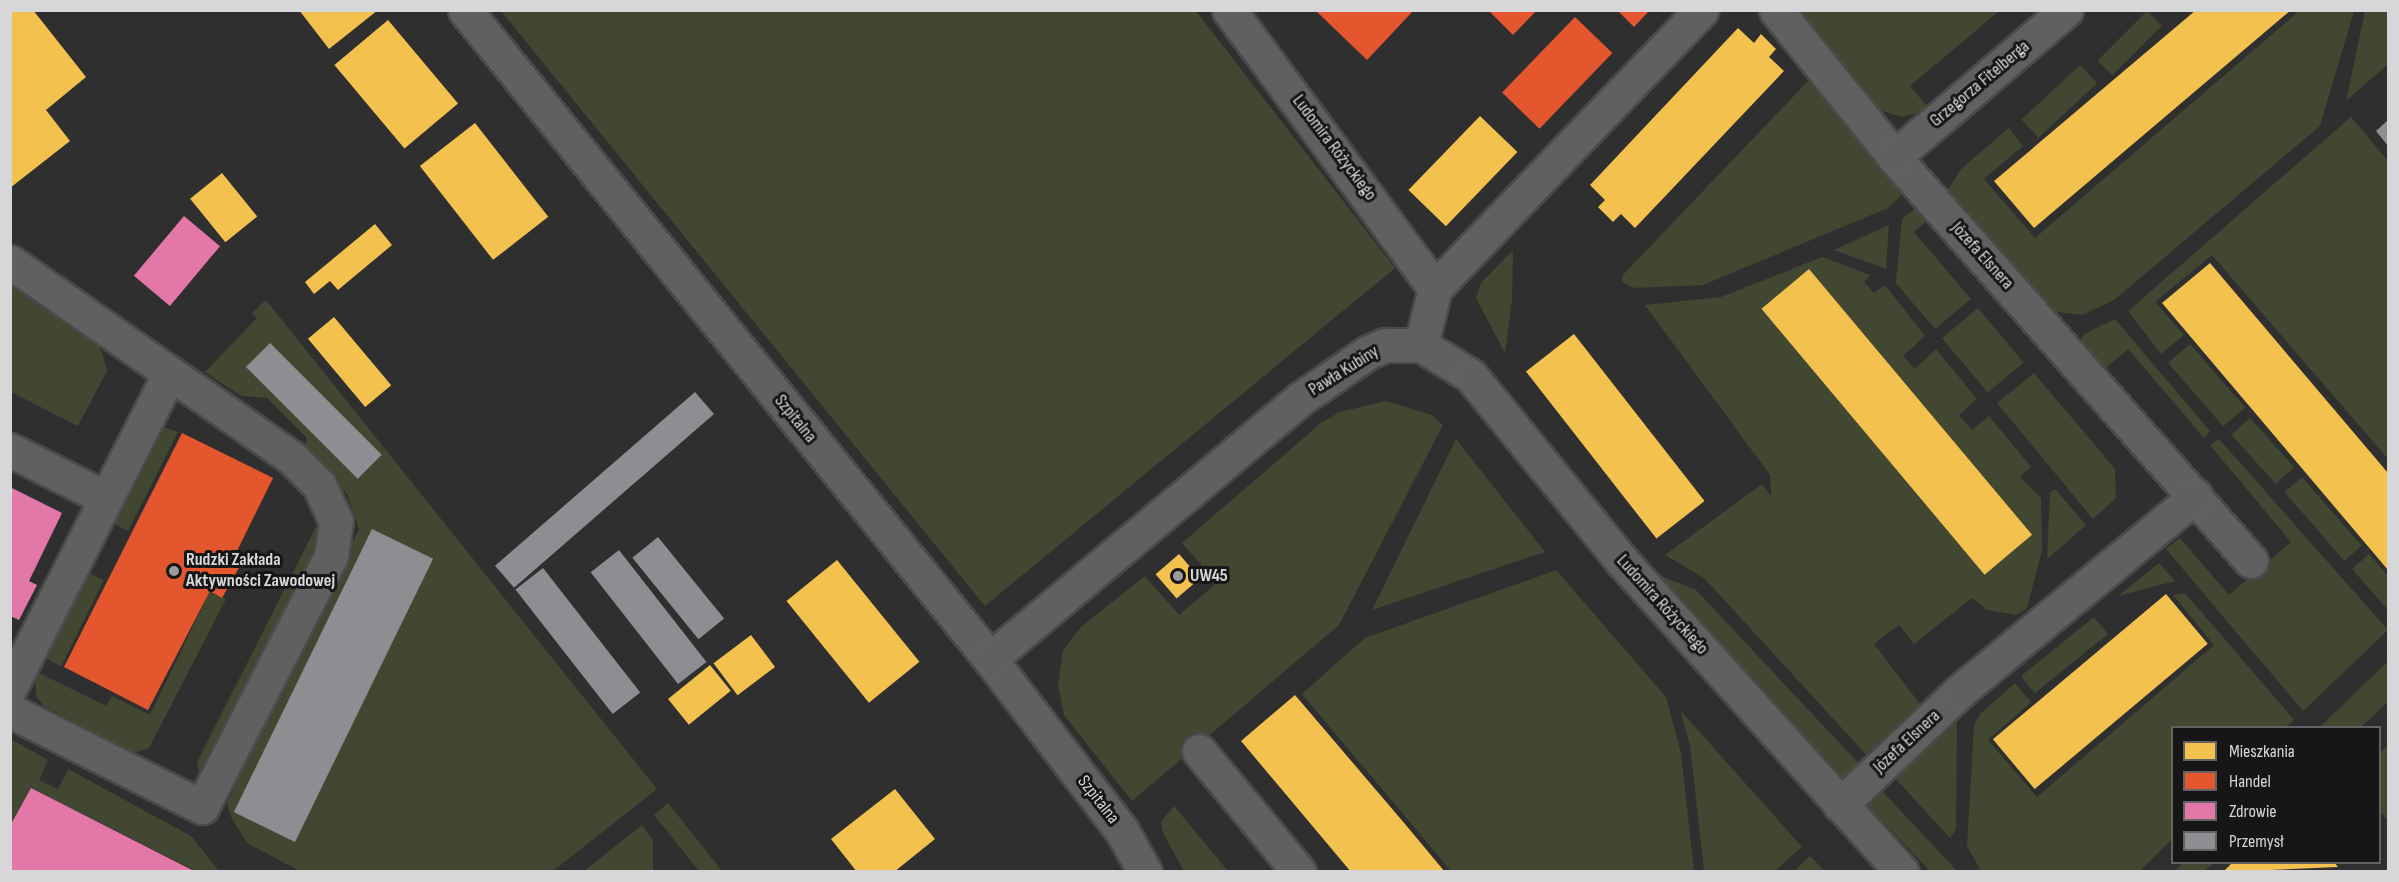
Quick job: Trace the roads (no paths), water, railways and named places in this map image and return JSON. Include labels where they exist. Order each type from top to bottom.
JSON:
[{"type":"street","name":"Szpitalna","points":[[465,10],[990,659],[1122,831],[1144,872]]},
{"type":"street","name":"Ludomira Różyckiego","points":[[1229,10],[1435,288]]},
{"type":"street","points":[[1421,345],[1435,288],[1702,10]]},
{"type":"street","name":"Józefa Elsnera","points":[[1776,10],[1894,157],[2252,561]]},
{"type":"street","name":"Grzegorza Fitelberga","points":[[1894,157],[2066,10]]},
{"type":"street","points":[[10,262],[292,458],[319,485],[336,521],[331,556],[202,807],[10,711]]},
{"type":"street","name":"Pawła Kubiny","points":[[990,659],[1300,399],[1367,352],[1385,345],[1421,345]]},
{"type":"street","name":"Ludomira Różyckiego","points":[[1421,345],[1471,376],[1622,561],[1902,872]]},
{"type":"street","points":[[10,688],[170,372]]},
{"type":"street","points":[[10,450],[106,498]]},
{"type":"street","name":"Józefa Elsnera","points":[[1840,805],[1960,691],[2196,496]]},
{"type":"street","points":[[1199,751],[1299,872]]},
{"type":"place","name":"Rudzki Zakłada Aktywności Zawodowej","points":[[174,571]]},
{"type":"place","name":"UW45","points":[[1178,576]]}]
